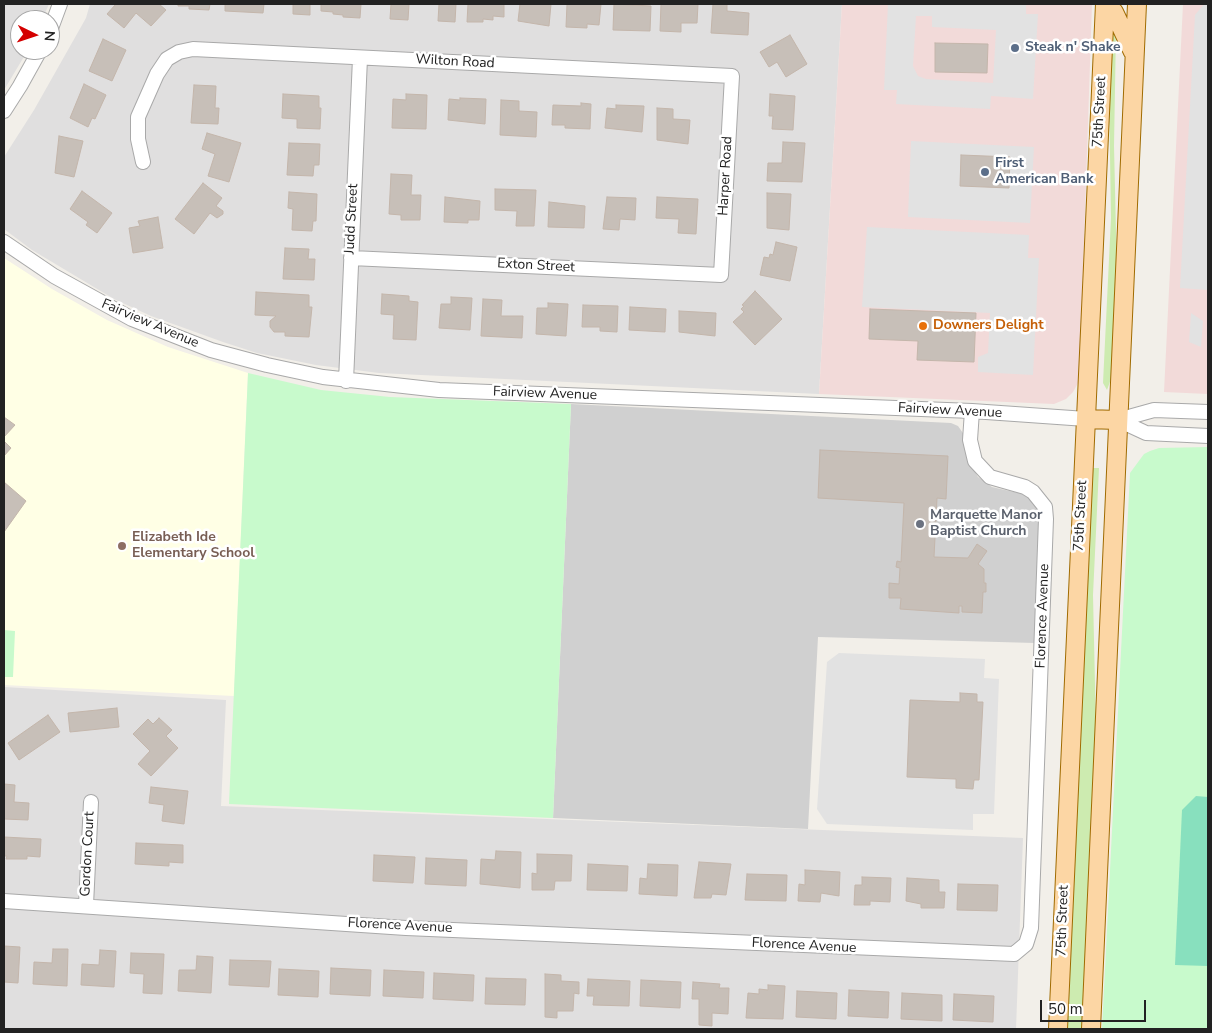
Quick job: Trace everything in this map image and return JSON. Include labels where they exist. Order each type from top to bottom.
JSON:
[{"type":"main road","points":[[1091,1029],[1137,4]]},
{"type":"main road","points":[[1105,5],[1114,12],[1134,54]]},
{"type":"main road","name":"75th Street","points":[[1058,1029],[1105,5]]},
{"type":"main road","name":"Fairview Avenue","points":[[1086,419],[1118,420]]},
{"type":"street","name":"Wilton Road","points":[[143,162],[138,139],[138,117],[156,74],[167,59],[179,52],[194,49],[732,76]]},
{"type":"street","name":"Judd Street","points":[[346,381],[360,58]]},
{"type":"street","points":[[4,111],[34,60]]},
{"type":"street","name":"Harper Road","points":[[721,275],[732,76]]},
{"type":"street","name":"Fairview Avenue","points":[[4,242],[54,276],[92,298],[169,334],[211,350],[267,365],[346,381],[449,391],[972,411],[1086,419]]},
{"type":"street","name":"Exton Street","points":[[351,258],[721,275]]},
{"type":"street","name":"Fairview Avenue","points":[[1118,420],[1154,410],[1208,412]]},
{"type":"street","name":"Florence Avenue","points":[[4,901],[86,905],[406,928],[1014,954],[1026,944],[1032,928],[1046,518],[1045,507],[1033,492],[1025,487],[990,477],[975,462],[970,440],[972,411]]},
{"type":"street","name":"Fairview Avenue","points":[[1118,420],[1146,433],[1208,436]]},
{"type":"street","name":"Gordon Court","points":[[86,905],[91,802]]},
{"type":"shaded area","points":[[4,4],[49,4],[46,10],[10,10],[10,60],[22,60],[4,90]]},
{"type":"shaded area","points":[[90,4],[842,4],[819,394],[379,373],[316,365],[257,353],[223,342],[151,316],[114,299],[32,250],[4,229],[4,157],[34,110],[86,18]]},
{"type":"shaded area","points":[[842,4],[1092,4],[1080,361],[1078,383],[1066,399],[1054,404],[819,394]]},
{"type":"shaded area","name":"Steak n' Shake","points":[[888,4],[1026,4],[1026,14],[1038,14],[1033,99],[991,96],[990,109],[896,104],[897,90],[884,90]],"holes":[[[916,16],[932,16],[932,27],[996,30],[993,83],[926,79],[918,76],[913,66]]]},
{"type":"shaded area","points":[[1183,4],[1208,4],[1208,394],[1164,392]]},
{"type":"shaded area","points":[[1204,4],[1208,4],[1208,290],[1180,288],[1195,15]]},
{"type":"shaded area","points":[[911,141],[1034,147],[1030,223],[908,217]]},
{"type":"shaded area","points":[[867,227],[1029,235],[1028,258],[1039,258],[1033,375],[978,372],[978,357],[988,353],[990,313],[862,307]]},
{"type":"shaded area","name":"Elizabeth Ide Elementary School","points":[[4,258],[52,289],[107,320],[168,347],[248,373],[234,696],[4,685]]},
{"type":"shaded area","points":[[1191,313],[1203,321],[1201,347],[1189,342]]},
{"type":"shaded area","points":[[571,404],[951,423],[958,426],[965,436],[967,457],[978,477],[992,487],[1027,495],[1039,510],[1041,518],[1035,643],[818,637],[808,829],[553,818]]},
{"type":"shaded area","points":[[839,653],[985,659],[984,678],[999,679],[994,814],[973,814],[973,830],[827,824],[817,809],[827,662]]},
{"type":"shaded area","points":[[4,687],[226,700],[221,806],[1023,838],[1016,1029],[4,1029]]},
{"type":"green space","points":[[1112,24],[1116,30],[1114,146],[1117,274],[1111,379],[1107,390],[1103,383],[1111,218],[1109,92]]},
{"type":"green space","points":[[248,373],[321,390],[390,397],[571,404],[553,818],[229,804]]},
{"type":"green space","points":[[1208,447],[1208,1029],[1102,1029],[1130,473],[1144,454],[1159,448]]},
{"type":"green space","points":[[1092,468],[1099,468],[1093,595],[1096,729],[1082,1029],[1067,1029]]},
{"type":"green space","points":[[4,630],[15,631],[13,677],[4,677]]},
{"type":"green space","points":[[1196,796],[1208,797],[1208,966],[1175,965],[1182,810]]},
{"type":"building","points":[[116,4],[159,4],[166,10],[151,26],[136,13],[124,28],[107,14]]},
{"type":"building","points":[[178,4],[210,4],[209,10],[189,9],[189,6],[178,6]]},
{"type":"building","points":[[225,4],[264,4],[263,13],[225,11]]},
{"type":"building","points":[[293,4],[310,4],[310,15],[293,14]]},
{"type":"building","points":[[321,4],[361,4],[360,18],[343,17],[343,15],[333,14],[333,12],[321,11]]},
{"type":"building","points":[[391,4],[409,4],[408,20],[390,19]]},
{"type":"building","points":[[439,4],[456,4],[455,22],[438,21]]},
{"type":"building","points":[[468,4],[504,4],[504,17],[493,16],[493,20],[483,19],[483,22],[467,22]]},
{"type":"building","points":[[520,4],[551,4],[549,26],[518,21]]},
{"type":"building","points":[[567,4],[601,4],[599,25],[587,24],[587,28],[566,27]]},
{"type":"building","points":[[614,4],[651,6],[650,31],[613,30]]},
{"type":"building","points":[[661,4],[698,4],[697,23],[681,23],[681,32],[660,31]]},
{"type":"building","points":[[713,4],[727,4],[727,11],[749,13],[748,35],[711,33]]},
{"type":"building","points":[[790,35],[807,64],[786,77],[777,62],[769,67],[760,52]]},
{"type":"building","points":[[103,39],[126,50],[112,81],[89,71]]},
{"type":"building","points":[[935,43],[988,44],[987,73],[935,72]]},
{"type":"building","points":[[84,84],[106,95],[95,119],[92,118],[88,127],[70,118]]},
{"type":"building","points":[[194,85],[216,86],[215,108],[219,108],[218,124],[191,123]]},
{"type":"building","points":[[283,94],[319,96],[319,108],[321,108],[320,129],[297,128],[297,119],[282,118]]},
{"type":"building","points":[[406,94],[427,95],[426,129],[392,128],[393,99],[406,100]]},
{"type":"building","points":[[770,94],[795,96],[793,130],[772,129],[773,116],[769,116]]},
{"type":"building","points":[[460,98],[486,99],[485,124],[448,120],[449,99],[460,100]]},
{"type":"building","points":[[501,100],[519,101],[519,111],[537,112],[536,137],[500,135]]},
{"type":"building","points":[[581,103],[591,104],[590,129],[565,128],[565,125],[552,125],[553,105],[581,106]]},
{"type":"building","points":[[616,105],[644,106],[642,132],[605,128],[607,108],[616,109]]},
{"type":"building","points":[[657,108],[673,109],[673,119],[690,120],[688,144],[657,140]]},
{"type":"building","points":[[207,133],[241,143],[229,182],[208,176],[215,154],[202,149]]},
{"type":"building","points":[[59,136],[83,141],[74,177],[55,173]]},
{"type":"building","points":[[783,142],[805,143],[802,182],[767,181],[768,163],[782,163]]},
{"type":"building","points":[[289,143],[320,144],[319,165],[314,165],[313,176],[287,175]]},
{"type":"building","name":"First American Bank","points":[[961,155],[1010,157],[1009,188],[960,186]]},
{"type":"building","points":[[391,174],[412,175],[411,195],[421,195],[420,220],[401,220],[401,215],[389,214]]},
{"type":"building","points":[[203,183],[222,198],[216,206],[223,211],[223,214],[217,218],[210,213],[194,234],[175,219]]},
{"type":"building","points":[[495,189],[536,190],[534,226],[516,226],[517,211],[495,210]]},
{"type":"building","points":[[82,191],[112,213],[97,233],[86,225],[88,222],[70,209]]},
{"type":"building","points":[[289,192],[317,194],[316,221],[313,221],[312,231],[292,230],[293,209],[288,208]]},
{"type":"building","points":[[767,193],[791,194],[789,230],[767,228]]},
{"type":"building","points":[[445,197],[480,201],[479,220],[468,220],[468,223],[444,222]]},
{"type":"building","points":[[607,197],[636,198],[635,220],[620,219],[619,230],[603,229]]},
{"type":"building","points":[[657,197],[698,199],[696,234],[678,233],[679,219],[656,218]]},
{"type":"building","points":[[549,202],[585,206],[584,228],[548,227]]},
{"type":"building","points":[[158,217],[163,248],[133,253],[129,228],[140,226],[138,221]]},
{"type":"building","points":[[776,242],[797,247],[790,281],[760,275],[764,257],[769,258],[770,254],[773,255]]},
{"type":"building","points":[[285,248],[309,249],[308,259],[315,259],[314,280],[283,279]]},
{"type":"building","points":[[755,291],[782,319],[755,345],[733,322],[744,312],[741,309],[744,306],[742,305]]},
{"type":"building","points":[[256,292],[309,295],[309,307],[312,307],[309,337],[285,336],[285,332],[274,332],[270,327],[270,321],[276,316],[255,315]]},
{"type":"building","points":[[382,294],[409,296],[409,301],[418,302],[416,340],[393,339],[394,315],[381,314]]},
{"type":"building","points":[[451,297],[472,298],[470,330],[439,328],[441,304],[451,304]]},
{"type":"building","points":[[483,299],[502,300],[501,316],[523,316],[522,338],[481,336]]},
{"type":"building","points":[[548,303],[568,304],[566,336],[536,334],[537,308],[548,308]]},
{"type":"building","points":[[583,305],[618,306],[617,332],[600,331],[600,327],[582,327]]},
{"type":"building","points":[[630,307],[666,309],[665,332],[629,330]]},
{"type":"building","name":"Downers Delight","points":[[870,309],[976,313],[974,362],[917,360],[918,341],[869,339]]},
{"type":"building","points":[[679,311],[716,313],[715,336],[679,332]]},
{"type":"building","points":[[4,417],[15,425],[4,437]]},
{"type":"building","points":[[4,441],[11,448],[4,456]]},
{"type":"building","name":"Marquette Manor Baptist Church","points":[[820,450],[948,456],[946,499],[937,498],[934,557],[968,558],[977,544],[987,551],[978,564],[984,569],[984,583],[986,583],[986,592],[983,592],[982,613],[962,612],[962,606],[959,606],[959,613],[900,609],[901,598],[889,598],[889,583],[899,584],[900,568],[896,567],[897,561],[901,562],[904,503],[818,498]]},
{"type":"building","points":[[4,482],[26,501],[4,532]]},
{"type":"building","points":[[960,693],[977,694],[977,702],[983,702],[979,780],[974,780],[973,789],[956,788],[956,779],[907,777],[910,700],[960,702]]},
{"type":"building","points":[[117,708],[119,727],[70,732],[68,713]]},
{"type":"building","points":[[48,715],[60,732],[19,760],[8,743]]},
{"type":"building","points":[[159,718],[172,730],[166,736],[178,748],[151,776],[138,764],[150,751],[133,734],[148,719],[153,724]]},
{"type":"building","points":[[4,784],[15,785],[14,802],[29,803],[28,820],[4,819]]},
{"type":"building","points":[[151,787],[188,791],[184,824],[162,821],[164,805],[149,803]]},
{"type":"building","points":[[4,837],[41,839],[40,857],[27,856],[27,859],[6,859],[7,856],[4,856]]},
{"type":"building","points":[[136,843],[183,845],[183,863],[169,862],[169,866],[135,864]]},
{"type":"building","points":[[496,851],[521,852],[520,888],[480,884],[481,859],[495,860]]},
{"type":"building","points":[[537,854],[572,855],[571,881],[555,881],[554,890],[532,890],[532,873],[537,874]]},
{"type":"building","points":[[374,855],[415,857],[413,883],[373,881]]},
{"type":"building","points":[[426,858],[467,860],[466,886],[425,884]]},
{"type":"building","points":[[699,862],[731,864],[726,895],[712,894],[711,898],[694,898]]},
{"type":"building","points":[[588,864],[628,866],[627,891],[587,890]]},
{"type":"building","points":[[648,864],[678,865],[677,896],[639,894],[640,878],[647,879]]},
{"type":"building","points":[[805,870],[840,872],[839,896],[821,893],[820,902],[798,901],[799,884],[805,885]]},
{"type":"building","points":[[747,874],[787,875],[786,901],[745,900]]},
{"type":"building","points":[[862,877],[891,878],[890,902],[870,901],[870,905],[854,905],[855,885],[862,885]]},
{"type":"building","points":[[907,878],[939,880],[939,892],[945,892],[944,908],[921,908],[921,904],[906,901]]},
{"type":"building","points":[[958,884],[998,885],[997,911],[957,910]]},
{"type":"building","points":[[4,946],[20,947],[18,983],[4,982]]},
{"type":"building","points":[[53,949],[68,949],[67,986],[33,984],[34,962],[52,963]]},
{"type":"building","points":[[100,950],[116,951],[114,987],[81,985],[82,964],[99,965]]},
{"type":"building","points":[[131,953],[164,954],[162,994],[143,993],[144,974],[130,973]]},
{"type":"building","points":[[197,956],[213,957],[211,993],[178,991],[179,970],[196,970]]},
{"type":"building","points":[[230,960],[271,961],[269,987],[229,985]]},
{"type":"building","points":[[331,968],[371,970],[370,996],[330,994]]},
{"type":"building","points":[[279,969],[319,971],[318,997],[278,995]]},
{"type":"building","points":[[384,970],[424,972],[423,998],[383,996]]},
{"type":"building","points":[[434,973],[474,975],[473,1001],[433,999]]},
{"type":"building","points":[[545,974],[561,975],[561,981],[579,982],[579,994],[574,993],[573,1011],[557,1011],[557,1018],[545,1017]]},
{"type":"building","points":[[486,978],[526,979],[525,1005],[485,1004]]},
{"type":"building","points":[[588,979],[630,981],[629,1006],[593,1005],[594,996],[587,996]]},
{"type":"building","points":[[641,980],[681,982],[680,1008],[640,1006]]},
{"type":"building","points":[[693,982],[720,984],[719,988],[729,988],[728,1014],[712,1013],[712,1026],[699,1025],[699,999],[692,999]]},
{"type":"building","points":[[768,985],[785,986],[783,1019],[746,1018],[748,993],[759,994],[759,989],[768,990]]},
{"type":"building","points":[[849,990],[889,992],[888,1018],[848,1016]]},
{"type":"building","points":[[797,991],[837,993],[836,1019],[796,1017]]},
{"type":"building","points":[[902,993],[942,995],[942,1021],[901,1019]]},
{"type":"building","points":[[954,994],[994,996],[993,1022],[953,1020]]},
{"type":"place","name":"Steak n' Shake","points":[[1015,48]]},
{"type":"place","name":"First American Bank","points":[[985,172]]},
{"type":"place","name":"Downers Delight","points":[[923,326]]},
{"type":"place","name":"Marquette Manor Baptist Church","points":[[920,524]]},
{"type":"place","name":"Elizabeth Ide Elementary School","points":[[122,546]]}]
